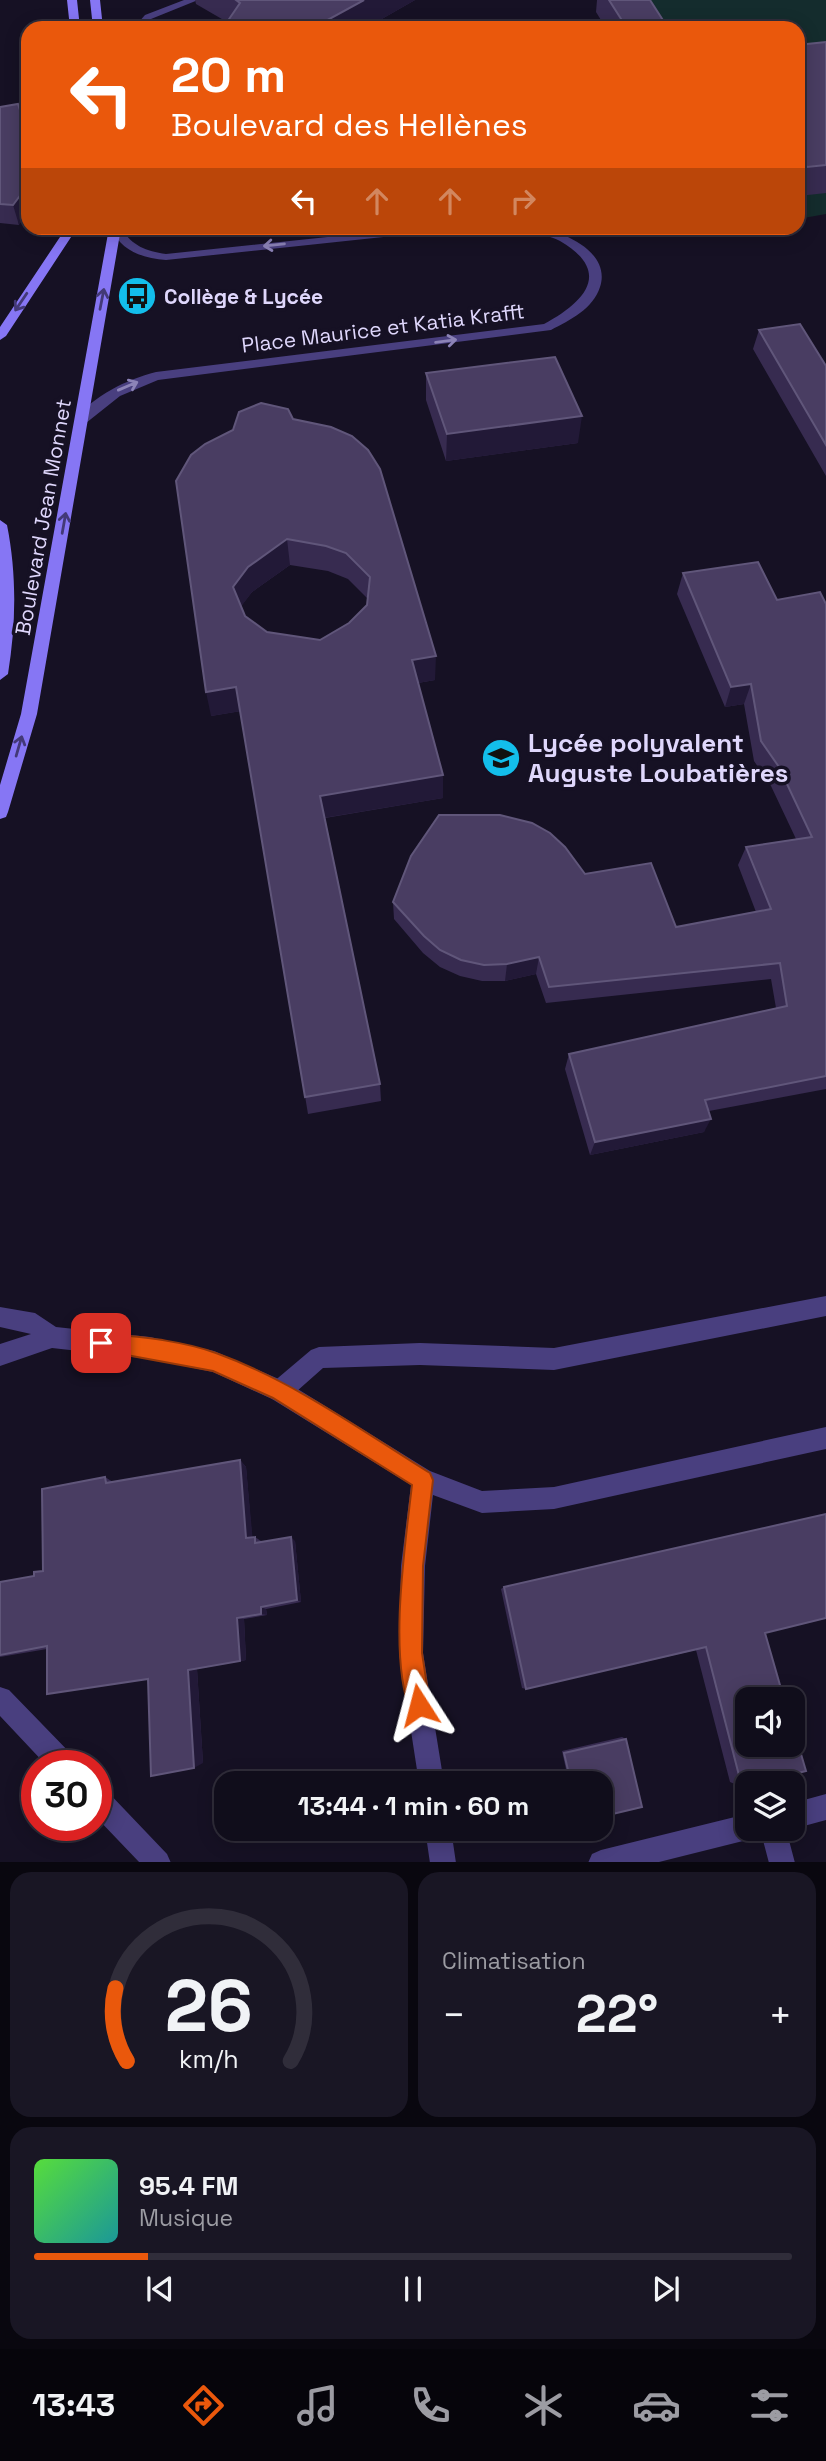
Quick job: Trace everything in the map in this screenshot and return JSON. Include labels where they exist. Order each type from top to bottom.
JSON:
[{"type":"street","points":[[72,0],[74,21]]},
{"type":"street","points":[[94,0],[97,21]]},
{"type":"street","points":[[145,21],[148,17],[193,0]]},
{"type":"street","points":[[0,336],[66,235]]},
{"type":"street","name":"Boulevard Jean Monnet","points":[[0,812],[29,714],[115,235]]},
{"type":"street","points":[[119,235],[133,250],[150,256],[166,257],[374,235]]},
{"type":"street","name":"Place Maurice et Katia Krafft","points":[[81,420],[111,394],[156,376],[522,332],[557,323],[583,307],[593,293],[596,279],[591,262],[583,252],[568,240],[555,235]]},
{"type":"street","name":"Boulevard Jean Monnet","points":[[0,525],[9,597],[6,647],[0,674]]},
{"type":"street","points":[[280,1391],[319,1358],[420,1353],[554,1359],[826,1306]]},
{"type":"street","points":[[0,1317],[35,1323],[52,1337]]},
{"type":"street","points":[[0,1355],[52,1337],[150,1348],[214,1362],[280,1391],[423,1480],[482,1502],[554,1498],[826,1438]]},
{"type":"street","points":[[423,1480],[413,1566],[411,1653],[429,1771]]},
{"type":"street","points":[[0,1699],[49,1750]]},
{"type":"street","points":[[805,1813],[826,1807]]},
{"type":"street","points":[[112,1815],[157,1862]]},
{"type":"street","points":[[605,1862],[735,1830]]},
{"type":"street","points":[[440,1841],[443,1862]]},
{"type":"street","points":[[776,1841],[782,1862]]},
{"type":"green space","points":[[636,0],[826,0],[826,214],[805,218],[805,21],[650,21]]},
{"type":"building","points":[[236,0],[364,0],[326,21],[228,21],[240,3]]},
{"type":"building","points":[[609,0],[650,0],[664,21],[622,21]]},
{"type":"building","points":[[826,42],[826,165],[807,167],[805,164],[805,44]]},
{"type":"building","points":[[18,104],[21,113],[21,194],[13,205],[0,204],[0,107]]},
{"type":"building","points":[[800,324],[826,366],[826,445],[759,330]]},
{"type":"building","points":[[555,357],[582,416],[447,434],[426,373]]},
{"type":"building","points":[[261,403],[288,409],[293,419],[331,427],[352,436],[368,450],[380,469],[436,656],[412,660],[443,775],[320,796],[380,1084],[305,1097],[236,687],[206,692],[176,481],[191,455],[205,444],[233,430],[239,412]],"holes":[[[287,539],[326,546],[346,553],[370,577],[367,605],[349,623],[320,640],[267,632],[245,616],[233,587],[248,567]]]},
{"type":"building","points":[[758,562],[777,600],[820,592],[826,604],[826,1076],[705,1100],[711,1119],[595,1142],[569,1054],[787,1006],[780,963],[549,987],[539,957],[507,964],[484,965],[461,960],[440,950],[393,902],[411,856],[439,815],[500,815],[532,823],[550,833],[565,847],[585,874],[651,863],[676,927],[771,909],[746,847],[812,837],[779,767],[761,741],[751,684],[731,687],[683,573]]},
{"type":"building","points":[[240,1460],[246,1538],[255,1537],[255,1543],[291,1537],[297,1600],[261,1607],[261,1614],[237,1618],[240,1661],[188,1670],[194,1768],[151,1776],[148,1679],[47,1694],[47,1646],[0,1655],[0,1582],[34,1576],[34,1572],[43,1571],[42,1489],[105,1477],[106,1483]]},
{"type":"building","points":[[826,1514],[826,1618],[765,1633],[781,1687],[735,1687],[735,1757],[802,1757],[806,1771],[738,1771],[706,1647],[526,1689],[504,1587]]},
{"type":"building","points":[[626,1739],[642,1807],[613,1814],[613,1771],[568,1771],[564,1753]]},
{"type":"place","name":"Collège & Lycée","points":[[137,296]]},
{"type":"place","name":"Lycée polyvalent Auguste Loubatières","points":[[501,758]]},
{"type":"route","points":[[101,1343],[150,1348],[214,1362],[280,1391],[423,1480],[413,1566],[411,1653],[419,1705]]}]
